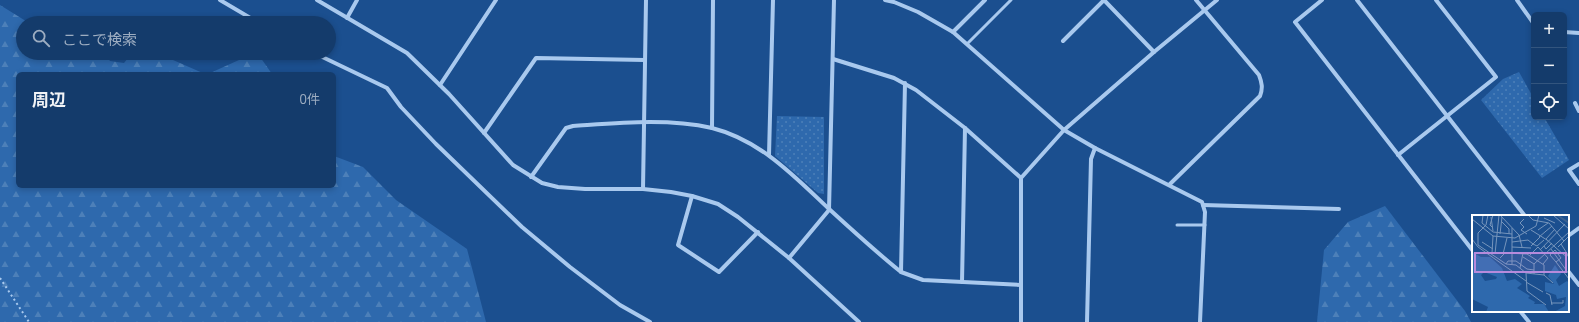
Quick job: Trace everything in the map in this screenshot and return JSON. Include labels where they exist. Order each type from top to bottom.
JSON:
[{"type":"street","points":[[220,0],[247,16]]},
{"type":"street","points":[[317,0],[407,53],[440,85],[513,165],[542,184],[585,189],[643,189],[672,192],[718,204],[758,232],[789,258],[859,322]]},
{"type":"street","points":[[347,18],[357,0]]},
{"type":"street","points":[[440,85],[495,0]]},
{"type":"street","points":[[643,189],[646,0]]},
{"type":"street","points":[[712,128],[713,0]]},
{"type":"street","points":[[769,155],[773,0]]},
{"type":"street","points":[[789,258],[829,210],[834,0]]},
{"type":"street","points":[[885,0],[918,12],[953,32],[1064,130],[1095,148],[1170,184],[1202,202],[1206,212],[1200,322]]},
{"type":"street","points":[[953,32],[985,0]]},
{"type":"street","points":[[1063,41],[1104,0],[1154,52]]},
{"type":"street","points":[[1170,184],[1260,96],[1262,90],[1262,83],[1259,75],[1206,10],[1196,0]]},
{"type":"street","points":[[1021,322],[1021,178],[1064,130],[1217,0]]},
{"type":"street","points":[[1322,0],[1295,22],[1472,250]]},
{"type":"street","points":[[1357,0],[1524,215]]},
{"type":"street","points":[[1398,155],[1496,77],[1436,0]]},
{"type":"street","points":[[1518,0],[1531,20]]},
{"type":"street","points":[[1567,32],[1579,33]]},
{"type":"street","points":[[484,133],[536,58],[646,60]]},
{"type":"street","points":[[329,60],[387,88],[401,107],[436,144],[522,227],[570,267],[620,305],[650,322]]},
{"type":"street","points":[[833,60],[894,78],[916,90],[965,128],[1021,178]]},
{"type":"street","points":[[901,272],[905,84]]},
{"type":"street","points":[[1574,103],[1579,111]]},
{"type":"street","points":[[531,177],[566,128],[573,126],[644,122],[712,128],[740,139],[769,155],[829,210],[901,272],[923,280],[1021,285]]},
{"type":"street","points":[[962,282],[965,128]]},
{"type":"street","points":[[1087,322],[1091,159],[1095,148]]},
{"type":"street","points":[[1579,164],[1569,170],[1579,184]]},
{"type":"street","points":[[692,196],[678,245],[719,272],[758,232]]},
{"type":"street","points":[[1203,205],[1339,209]]},
{"type":"street","points":[[1569,235],[1579,228]]},
{"type":"street","points":[[1569,272],[1579,285]]},
{"type":"street","points":[[1521,312],[1529,322]]},
{"type":"lane","points":[[967,44],[1011,0]]},
{"type":"lane","points":[[1177,225],[1205,225]]},
{"type":"path","points":[[0,278],[29,322]]},
{"type":"green space","points":[[0,5],[18,16],[16,16],[16,60],[109,60],[124,63],[126,60],[173,60],[200,72],[16,72],[16,188],[336,188],[336,157],[363,167],[396,200],[467,249],[486,322],[0,322]]},
{"type":"green space","points":[[239,60],[262,60],[271,72],[212,72]]},
{"type":"green space","points":[[1519,72],[1531,94],[1531,120],[1546,120],[1569,160],[1542,178],[1481,100],[1503,79]]},
{"type":"green space","points":[[777,116],[824,117],[824,194],[818,193],[775,156]]},
{"type":"green space","points":[[1385,206],[1465,311],[1471,322],[1317,322],[1324,250],[1348,222]]}]
